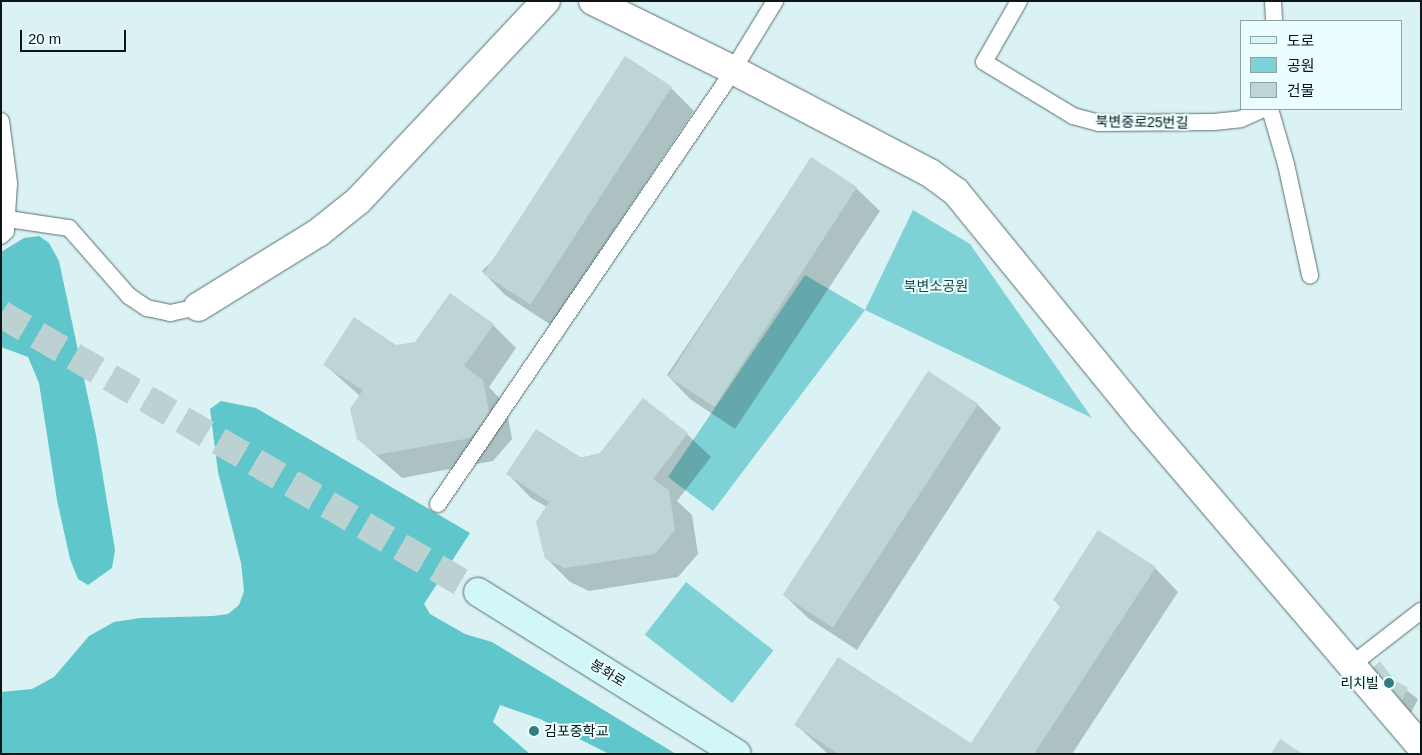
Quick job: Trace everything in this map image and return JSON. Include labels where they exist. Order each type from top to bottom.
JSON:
[{"type":"street","points":[[198,307],[318,233],[359,200],[546,1]]},
{"type":"street","points":[[593,1],[734,70],[930,173],[956,192],[1350,666],[1421,747]]},
{"type":"street","name":"봉화로","points":[[478,592],[737,754]]},
{"type":"lane","points":[[438,504],[734,70],[775,1]]},
{"type":"lane","name":"북변중로25번길","points":[[1019,1],[984,62],[1073,116],[1099,123],[1204,123],[1241,119],[1262,110]]},
{"type":"lane","points":[[1273,1],[1274,20]]},
{"type":"lane","points":[[1270,110],[1288,173],[1310,276]]},
{"type":"lane","points":[[1,121],[10,183],[6,231],[1,236]]},
{"type":"lane","points":[[8,219],[70,228],[129,296],[147,308],[170,313],[198,307]]},
{"type":"lane","points":[[1350,666],[1421,611]]},
{"type":"green space","name":"북변소공원","points":[[913,210],[970,244],[1092,418],[865,310]]},
{"type":"green space","points":[[805,275],[865,310],[713,511],[668,477]]},
{"type":"green space","points":[[686,582],[773,650],[732,703],[645,635]]},
{"type":"shaded area","points":[[39,236],[49,243],[59,261],[96,435],[115,550],[112,568],[88,585],[78,579],[70,559],[57,500],[39,383],[28,357],[1,347],[1,252],[24,238]]},
{"type":"shaded area","points":[[221,401],[256,408],[470,533],[424,604],[430,614],[465,634],[492,642],[676,754],[609,754],[540,719],[500,705],[493,722],[530,754],[1,754],[1,692],[32,689],[54,677],[89,636],[114,622],[140,618],[228,614],[239,605],[244,591],[241,563],[218,472],[210,409]]},
{"type":"building","points":[[625,56],[672,86],[530,305],[483,274]]},
{"type":"building","points":[[811,157],[857,187],[714,407],[668,377]]},
{"type":"building","points":[[450,293],[494,324],[464,366],[483,380],[490,416],[470,438],[377,455],[357,439],[350,409],[363,390],[323,365],[354,317],[396,345],[415,342]]},
{"type":"building","points":[[928,371],[978,404],[833,628],[783,595]]},
{"type":"building","points":[[643,398],[688,433],[653,479],[669,490],[675,530],[655,554],[564,568],[545,559],[536,522],[549,502],[506,474],[536,429],[582,458],[600,453]]},
{"type":"building","points":[[1098,530],[1156,567],[1034,754],[839,754],[794,725],[838,657],[971,743],[1061,605],[1053,600]]},
{"type":"building","name":"리치빌","points":[[1380,661],[1393,679],[1408,688],[1397,710],[1368,672]]},
{"type":"building","points":[[1280,739],[1303,754],[1271,754]]},
{"type":"tunnel","points":[[1,314],[478,592]]},
{"type":"place","name":"리치빌","points":[[1389,683]]},
{"type":"place","name":"김포중학교","points":[[534,731]]}]
